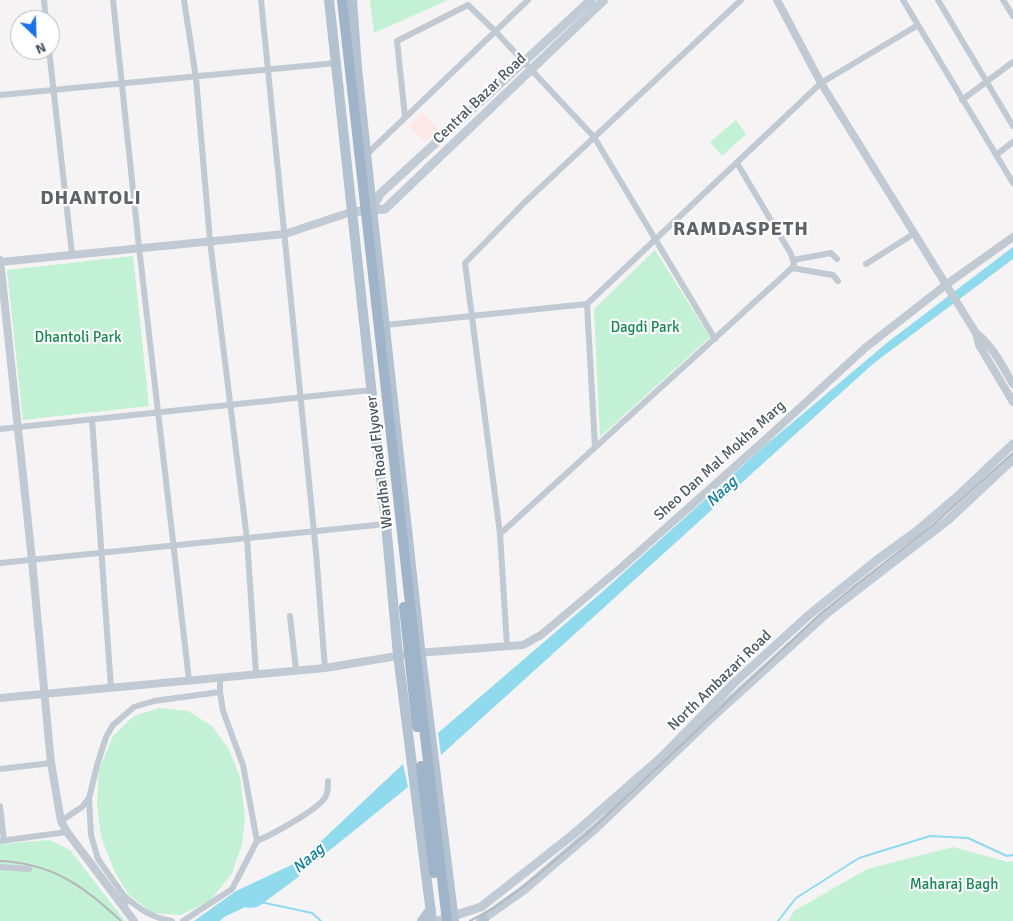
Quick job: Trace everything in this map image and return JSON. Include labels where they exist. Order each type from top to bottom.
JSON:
[{"type":"highway","name":"Wardha Road Flyover","points":[[336,0],[391,473],[412,689],[441,921]]},
{"type":"highway","name":"Wardha Road Flyover","points":[[342,0],[424,728],[451,919]]},
{"type":"main road","points":[[329,0],[386,524],[398,655],[432,921]]},
{"type":"main road","points":[[352,0],[366,155],[451,919]]},
{"type":"main road","name":"Central Bazar Road","points":[[372,209],[380,194],[591,0]]},
{"type":"main road","name":"Central Bazar Road","points":[[351,212],[385,209],[604,0]]},
{"type":"main road","name":"North Ambazari Road","points":[[437,921],[451,919],[481,907],[589,819],[663,756],[734,683],[809,615],[877,560],[917,531],[958,496],[1013,444]]},
{"type":"main road","name":"North Ambazari Road","points":[[482,920],[525,889],[597,827],[709,720],[827,612],[948,520],[1011,464]]},
{"type":"main road","points":[[589,819],[597,827]]},
{"type":"main road","points":[[422,921],[431,909]]},
{"type":"street","points":[[114,0],[189,680]]},
{"type":"street","points":[[184,0],[196,78],[210,241],[247,539],[256,673]]},
{"type":"street","points":[[262,0],[314,532],[325,668]]},
{"type":"street","points":[[366,155],[528,0]]},
{"type":"street","points":[[507,646],[500,534],[465,264],[515,212],[594,136],[741,0]]},
{"type":"street","points":[[777,0],[821,83],[947,284],[976,333],[979,345],[1013,402]]},
{"type":"street","points":[[904,0],[962,100],[1013,182]]},
{"type":"street","points":[[938,0],[1013,126]]},
{"type":"street","points":[[1003,0],[1013,16]]},
{"type":"street","points":[[405,118],[397,41],[468,5],[594,136],[715,339]]},
{"type":"street","points":[[385,325],[587,304],[821,83],[918,25]]},
{"type":"street","points":[[50,60],[72,254]]},
{"type":"street","points":[[962,100],[1013,62]]},
{"type":"street","points":[[0,96],[336,63]]},
{"type":"street","points":[[996,155],[1013,142]]},
{"type":"street","points":[[500,534],[792,268],[793,260],[736,163]]},
{"type":"street","points":[[134,921],[67,832],[61,821],[51,763],[32,560],[0,261],[285,234],[351,212]]},
{"type":"street","points":[[866,264],[915,233]]},
{"type":"street","name":"Sheo Dan Mal Mokha Marg","points":[[0,698],[325,668],[398,655],[523,645],[541,635],[581,602],[718,482],[865,348],[947,284],[1013,237]]},
{"type":"street","points":[[793,260],[831,253],[837,259]]},
{"type":"street","points":[[792,268],[833,275],[838,281]]},
{"type":"street","points":[[587,304],[595,447]]},
{"type":"street","points":[[976,333],[994,351],[1013,384]]},
{"type":"street","points":[[0,428],[18,428],[370,390]]},
{"type":"street","points":[[92,419],[111,688]]},
{"type":"street","points":[[0,563],[386,524]]},
{"type":"street","points":[[290,616],[296,670]]},
{"type":"street","points":[[220,677],[223,711],[243,765],[257,841]]},
{"type":"street","points":[[172,921],[156,918],[137,907],[124,896],[98,858],[91,835],[90,798],[106,737],[114,724],[134,707],[154,701],[220,692]]},
{"type":"street","points":[[0,769],[51,763]]},
{"type":"street","points":[[183,921],[232,889],[257,841],[300,818],[323,800],[326,795],[328,780]]},
{"type":"street","points":[[61,821],[82,807],[90,798]]},
{"type":"street","points":[[0,806],[2,841],[67,832]]},
{"type":"street","points":[[0,867],[29,869]]},
{"type":"street","points":[[124,896],[126,911]]},
{"type":"shaded area","points":[[422,112],[439,130],[426,142],[409,126]]},
{"type":"green space","points":[[370,0],[448,0],[374,33]]},
{"type":"green space","points":[[736,120],[746,134],[722,156],[710,142]]},
{"type":"green space","name":"Dagdi Park","points":[[655,250],[710,337],[600,437],[594,309]]},
{"type":"green space","name":"Dhantoli Park","points":[[133,256],[149,406],[23,420],[7,270]]},
{"type":"green space","points":[[159,708],[188,711],[212,726],[228,748],[240,777],[245,818],[242,845],[232,873],[211,900],[181,915],[152,913],[128,894],[114,870],[101,837],[97,804],[99,770],[113,736],[134,716]]},
{"type":"green space","points":[[50,840],[70,850],[125,921],[0,921],[0,844]]},
{"type":"green space","name":"Maharaj Bagh","points":[[953,847],[1008,862],[1013,861],[1013,921],[788,921],[794,911],[867,869]]},
{"type":"water","points":[[1013,247],[1013,259],[874,363],[441,755],[438,733],[601,593],[761,449],[888,342]]},
{"type":"water","points":[[403,764],[408,787],[309,867],[276,885],[254,903],[224,917],[220,921],[194,921],[236,891],[300,861]]},
{"type":"waterway","points":[[778,921],[796,898],[859,858],[930,836],[968,838],[1007,856],[1013,855]]},
{"type":"waterway","name":"Naag","points":[[249,902],[256,901],[295,872]]},
{"type":"waterway","points":[[256,901],[312,913],[321,921]]},
{"type":"railway","points":[[470,921],[494,908],[528,883],[589,832],[818,616],[933,525],[1013,453]]},
{"type":"railway","points":[[0,861],[36,866],[52,872],[81,888],[121,921]]},
{"type":"district","name":"DHANTOLI","points":[[91,199]]},
{"type":"district","name":"RAMDASPETH","points":[[741,230]]}]
